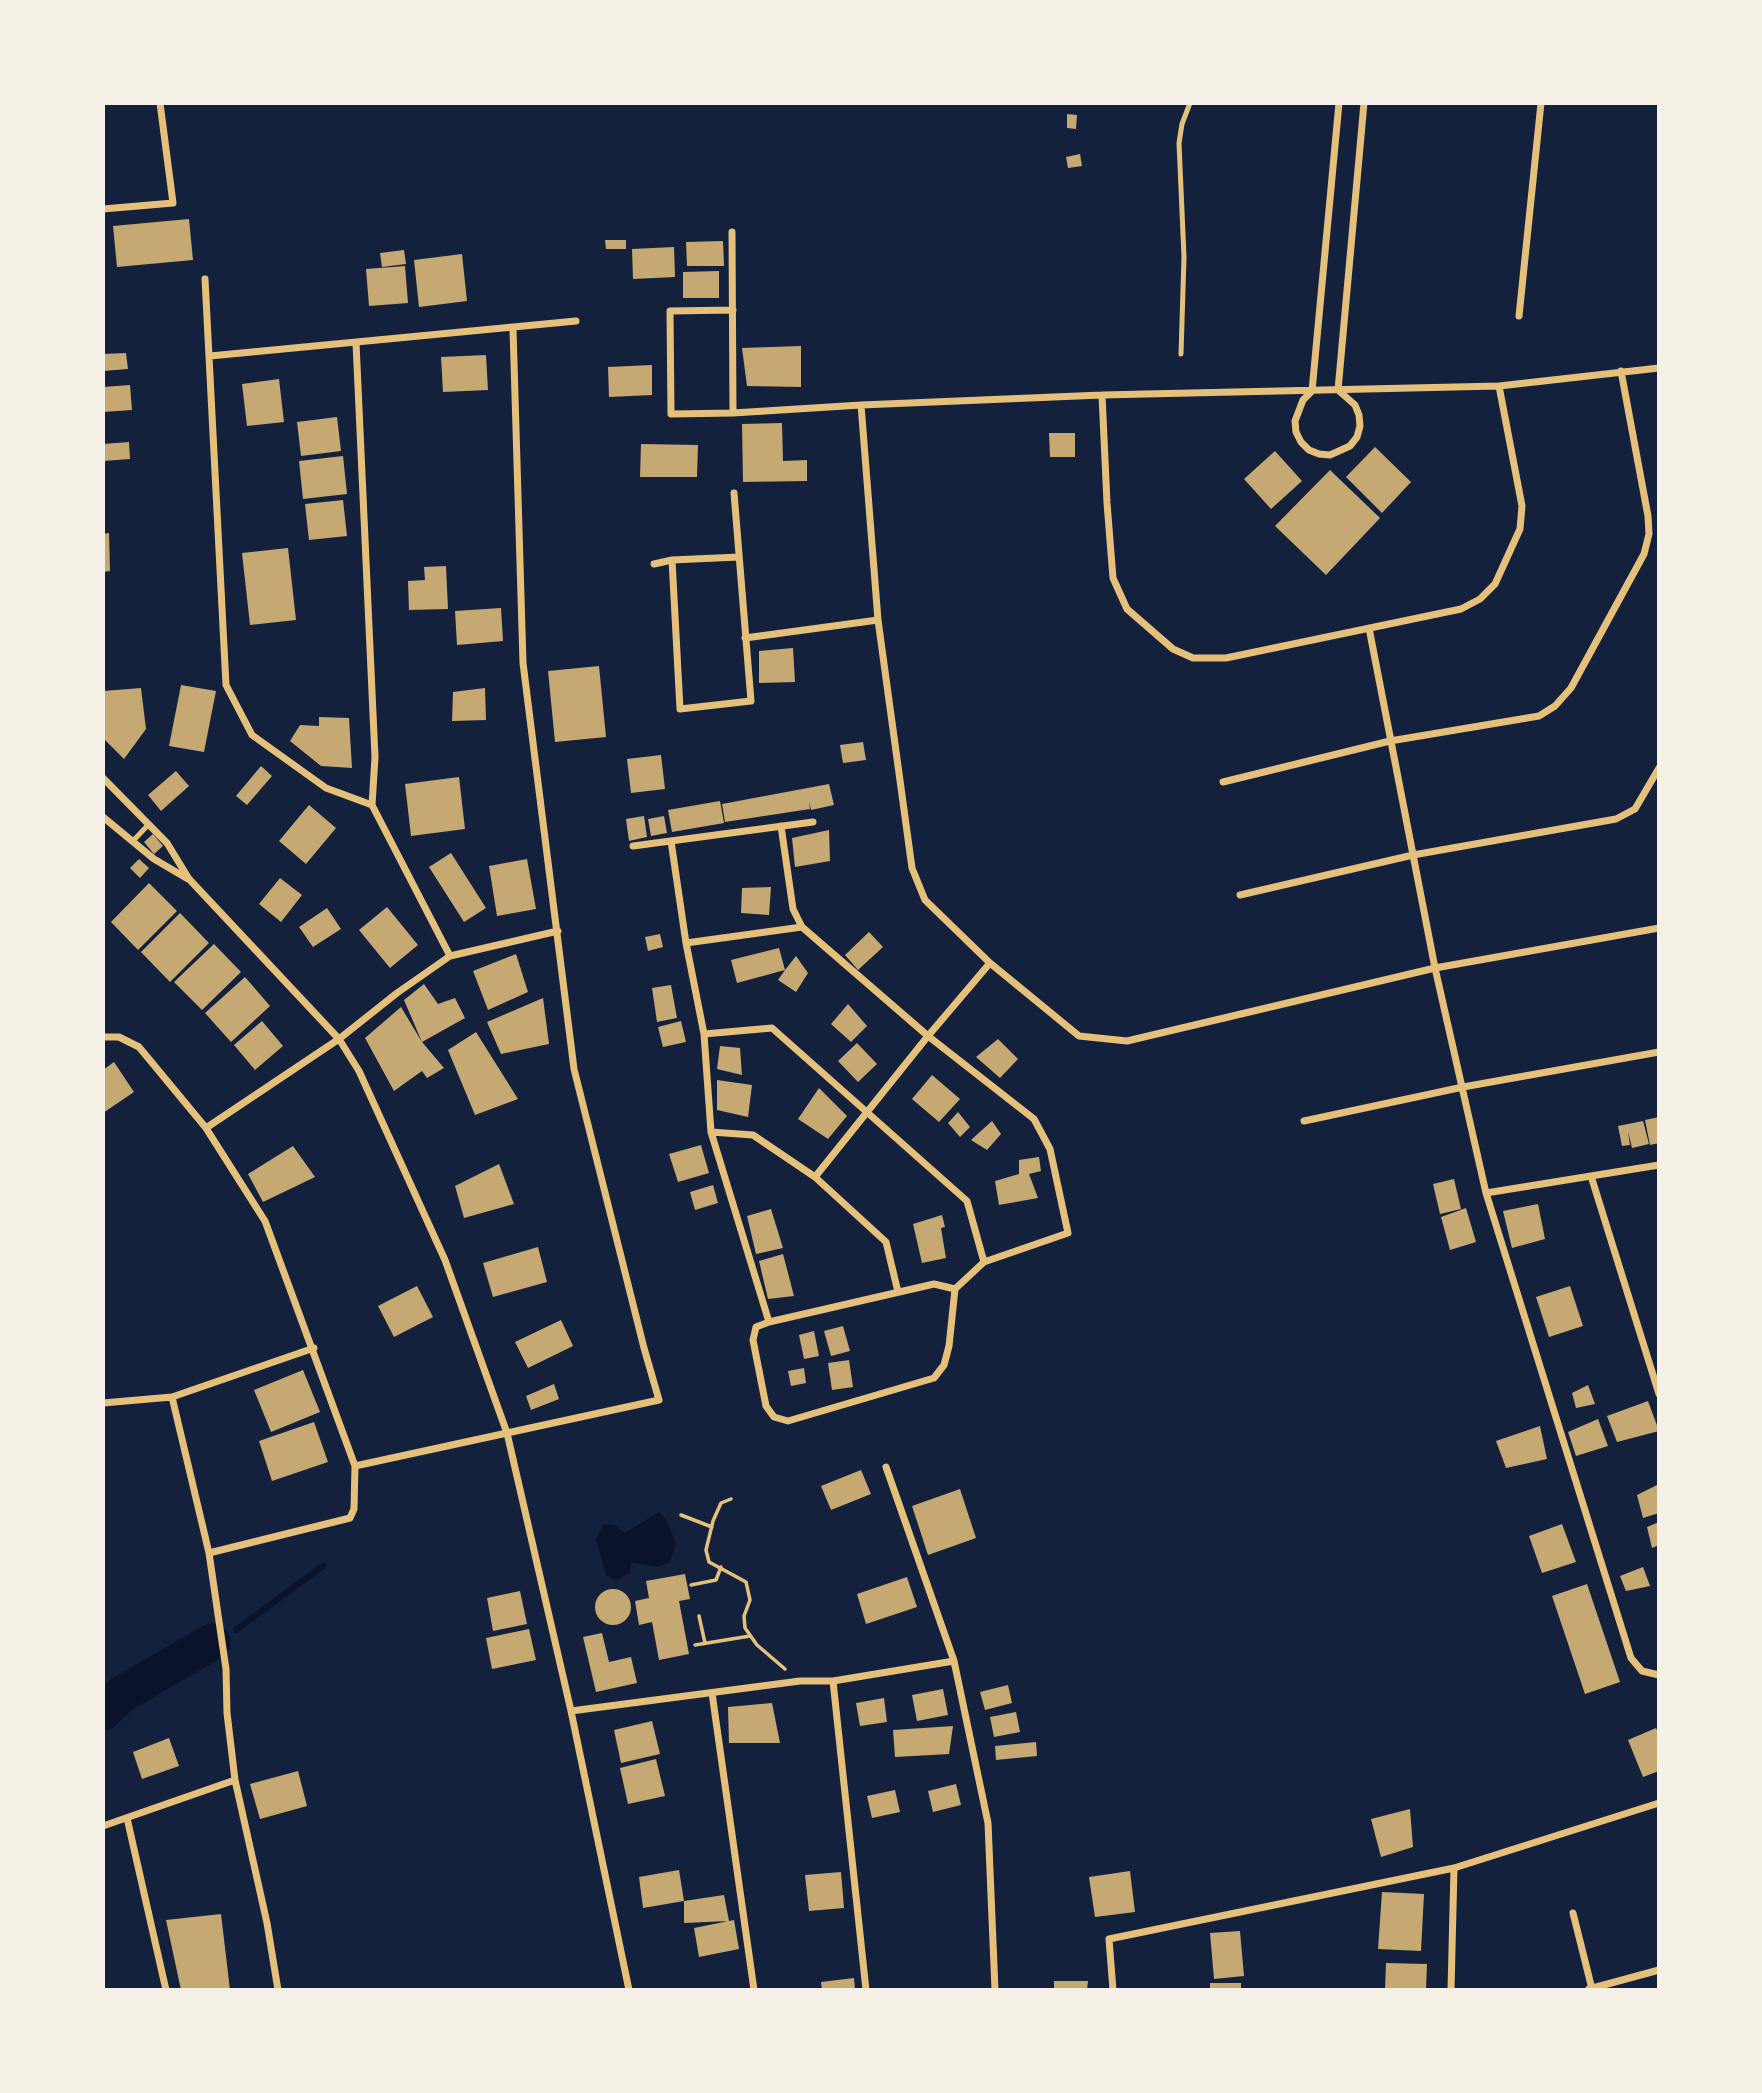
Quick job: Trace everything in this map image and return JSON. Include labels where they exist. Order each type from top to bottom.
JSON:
[{"type":"street","points":[[103,209],[173,203],[160,103]]},
{"type":"street","points":[[1338,390],[1355,405],[1360,426],[1357,437],[1350,446],[1330,455],[1319,454],[1309,450],[1301,442],[1295,421],[1297,410],[1312,391],[1339,103]]},
{"type":"street","points":[[1338,390],[1364,103]]},
{"type":"street","points":[[1519,316],[1541,103]]},
{"type":"street","points":[[732,232],[733,413]]},
{"type":"street","points":[[205,279],[226,685],[252,735],[326,788],[372,805]]},
{"type":"street","points":[[733,310],[670,311],[671,414],[1102,395],[1499,386],[1659,368]]},
{"type":"street","points":[[210,356],[576,321]]},
{"type":"street","points":[[355,1466],[659,1400],[574,1069],[523,663],[513,329]]},
{"type":"street","points":[[356,343],[374,757],[372,805],[450,956]]},
{"type":"street","points":[[1223,782],[1390,741],[1539,716],[1555,706],[1571,688],[1644,554],[1649,534],[1621,371]]},
{"type":"street","points":[[1102,395],[1113,578],[1127,608],[1172,649],[1193,658],[1226,658],[1461,609],[1480,600],[1495,584],[1520,529],[1522,506],[1499,386]]},
{"type":"street","points":[[861,405],[878,620],[912,868],[925,900],[990,963],[1079,1035],[1127,1041],[1435,968],[1659,928]]},
{"type":"street","points":[[672,560],[680,709],[751,701],[734,493]]},
{"type":"street","points":[[654,564],[672,560],[739,557]]},
{"type":"street","points":[[745,638],[878,620]]},
{"type":"street","points":[[1369,628],[1435,968],[1486,1193],[1631,1658],[1642,1671],[1659,1675]]},
{"type":"street","points":[[1240,895],[1413,855],[1616,819],[1634,809],[1659,768]]},
{"type":"street","points":[[103,778],[167,843],[189,879],[339,1039],[359,1071],[445,1260],[507,1433],[571,1711],[629,1990]]},
{"type":"street","points":[[103,817],[154,859],[189,879]]},
{"type":"street","points":[[633,846],[813,822]]},
{"type":"street","points":[[781,826],[793,909],[802,927],[928,1036],[1034,1119],[1050,1149],[1068,1233],[984,1262],[956,1289],[949,1346],[944,1365],[934,1378],[788,1421],[775,1418],[766,1406],[753,1340],[756,1327],[934,1284],[956,1289]]},
{"type":"street","points":[[671,841],[686,943],[704,1034],[710,1132],[769,1322]]},
{"type":"street","points":[[686,943],[802,927]]},
{"type":"street","points":[[206,1128],[339,1039],[397,993],[450,956],[558,931]]},
{"type":"street","points":[[816,1177],[990,963]]},
{"type":"street","points":[[704,1034],[772,1028],[967,1201],[984,1262]]},
{"type":"street","points":[[103,1037],[118,1037],[139,1047],[206,1128],[265,1221],[314,1348],[355,1466],[354,1509],[350,1518],[209,1553]]},
{"type":"street","points":[[1304,1121],[1463,1087],[1659,1052]]},
{"type":"street","points":[[710,1132],[753,1135],[816,1177],[886,1242],[898,1292]]},
{"type":"street","points":[[1486,1193],[1659,1165]]},
{"type":"street","points":[[1591,1176],[1659,1394]]},
{"type":"street","points":[[103,1403],[173,1397],[314,1348]]},
{"type":"street","points":[[173,1397],[209,1553],[226,1669],[227,1713],[235,1780],[267,1923],[278,1990]]},
{"type":"street","points":[[886,1467],[954,1661],[988,1823],[995,1990]]},
{"type":"street","points":[[571,1711],[800,1681],[833,1681],[954,1661]]},
{"type":"street","points":[[833,1681],[866,1990]]},
{"type":"street","points":[[712,1693],[754,1990]]},
{"type":"street","points":[[103,1826],[235,1780]]},
{"type":"street","points":[[1113,1990],[1109,1939],[1454,1868],[1659,1803]]},
{"type":"street","points":[[127,1818],[166,1990]]},
{"type":"street","points":[[1451,1990],[1454,1868]]},
{"type":"street","points":[[1573,1913],[1590,1989],[1659,1970]]},
{"type":"lane","points":[[1181,354],[1184,257],[1179,143],[1182,124],[1190,103]]},
{"type":"lane","points":[[132,842],[149,824]]},
{"type":"path","points":[[732,1499],[721,1503],[712,1527],[706,1550],[709,1562],[746,1581],[750,1600],[744,1616],[745,1628],[757,1645],[800,1681]]},
{"type":"path","points":[[681,1515],[712,1527]]},
{"type":"path","points":[[691,1585],[716,1580],[721,1567]]},
{"type":"path","points":[[699,1616],[705,1643]]},
{"type":"path","points":[[695,1645],[750,1636]]},
{"type":"water","points":[[659,1512],[667,1521],[676,1543],[670,1562],[659,1567],[631,1562],[630,1573],[616,1581],[606,1575],[596,1539],[604,1524],[615,1525],[625,1533]]},
{"type":"building","points":[[1067,114],[1077,115],[1076,129],[1067,128]]},
{"type":"building","points":[[1080,154],[1082,166],[1068,168],[1066,157]]},
{"type":"building","points":[[189,219],[193,260],[117,267],[113,226]]},
{"type":"building","points":[[605,240],[626,240],[626,249],[606,249]]},
{"type":"building","points":[[723,241],[724,266],[687,266],[686,242]]},
{"type":"building","points":[[674,247],[675,277],[633,279],[632,249]]},
{"type":"building","points":[[404,250],[406,264],[382,267],[380,253]]},
{"type":"building","points":[[462,254],[467,301],[419,307],[414,260]]},
{"type":"building","points":[[405,266],[408,303],[369,306],[366,269]]},
{"type":"building","points":[[719,271],[719,298],[683,298],[683,272]]},
{"type":"building","points":[[801,346],[801,387],[747,386],[742,348]]},
{"type":"building","points":[[126,353],[128,369],[103,371],[103,354]]},
{"type":"building","points":[[486,355],[488,390],[443,392],[441,357]]},
{"type":"building","points":[[652,365],[652,395],[609,397],[608,367]]},
{"type":"building","points":[[279,379],[284,422],[247,426],[242,384]]},
{"type":"building","points":[[130,385],[132,410],[103,412],[103,387]]},
{"type":"building","points":[[337,417],[341,451],[301,456],[297,422]]},
{"type":"building","points":[[782,423],[783,461],[807,460],[807,481],[743,482],[742,424]]},
{"type":"building","points":[[1049,433],[1075,433],[1075,457],[1050,457]]},
{"type":"building","points":[[129,442],[130,459],[103,461],[103,444]]},
{"type":"building","points":[[641,444],[698,445],[697,477],[640,477]]},
{"type":"building","points":[[1375,447],[1411,482],[1382,513],[1346,477]]},
{"type":"building","points":[[1275,451],[1302,481],[1271,509],[1244,479]]},
{"type":"building","points":[[343,456],[347,494],[303,499],[299,461]]},
{"type":"building","points":[[1330,470],[1380,518],[1326,575],[1275,526]]},
{"type":"building","points":[[343,500],[347,536],[309,540],[305,504]]},
{"type":"building","points":[[109,533],[110,571],[103,572],[103,534]]},
{"type":"building","points":[[288,548],[296,620],[250,625],[242,553]]},
{"type":"building","points":[[446,566],[448,609],[409,610],[408,581],[425,580],[424,567]]},
{"type":"building","points":[[501,608],[503,641],[457,645],[455,611]]},
{"type":"building","points":[[793,648],[795,682],[759,683],[759,651]]},
{"type":"building","points":[[599,666],[606,737],[555,742],[548,671]]},
{"type":"building","points":[[181,685],[216,691],[204,752],[169,746]]},
{"type":"building","points":[[141,688],[146,729],[124,759],[103,738],[103,691]]},
{"type":"building","points":[[485,688],[486,720],[452,721],[453,692]]},
{"type":"building","points":[[319,717],[349,718],[352,768],[321,766],[290,741],[300,725],[319,726]]},
{"type":"building","points":[[863,742],[866,760],[843,763],[840,745]]},
{"type":"building","points":[[661,755],[665,789],[631,793],[627,759]]},
{"type":"building","points":[[261,766],[272,776],[247,805],[236,796]]},
{"type":"building","points":[[176,771],[189,786],[161,811],[148,795]]},
{"type":"building","points":[[459,777],[465,829],[411,836],[405,784]]},
{"type":"building","points":[[829,784],[834,805],[811,810],[809,801],[810,809],[725,822],[722,804]]},
{"type":"building","points":[[720,801],[724,823],[672,832],[668,810]]},
{"type":"building","points":[[309,805],[336,828],[306,864],[279,841]]},
{"type":"building","points":[[644,816],[647,837],[629,841],[626,819]]},
{"type":"building","points":[[664,816],[667,833],[651,836],[648,819]]},
{"type":"building","points":[[829,830],[830,861],[795,867],[792,838]]},
{"type":"building","points":[[153,834],[163,846],[154,854],[144,842]]},
{"type":"building","points":[[451,853],[486,908],[464,922],[429,867]]},
{"type":"building","points":[[139,859],[149,868],[140,878],[130,868]]},
{"type":"building","points":[[527,859],[536,909],[497,916],[489,866]]},
{"type":"building","points":[[280,878],[302,895],[281,922],[259,904]]},
{"type":"building","points":[[149,883],[177,911],[138,950],[111,922]]},
{"type":"building","points":[[771,887],[769,915],[741,913],[742,888]]},
{"type":"building","points":[[387,907],[418,945],[390,968],[359,930]]},
{"type":"building","points":[[327,908],[341,929],[313,947],[299,927]]},
{"type":"building","points":[[180,913],[209,943],[170,982],[141,952]]},
{"type":"building","points":[[869,932],[883,947],[858,970],[845,955]]},
{"type":"building","points":[[660,934],[663,947],[648,951],[645,937]]},
{"type":"building","points":[[214,944],[241,972],[202,1010],[174,982]]},
{"type":"building","points":[[779,948],[785,970],[737,983],[731,960]]},
{"type":"building","points":[[516,954],[528,992],[488,1010],[473,971]]},
{"type":"building","points":[[796,956],[808,973],[796,992],[778,980]]},
{"type":"building","points":[[245,977],[270,1006],[231,1042],[205,1013]]},
{"type":"building","points":[[424,984],[438,1004],[455,998],[465,1018],[422,1042],[404,1000]]},
{"type":"building","points":[[671,985],[677,1018],[657,1022],[652,988]]},
{"type":"building","points":[[543,998],[549,1044],[501,1054],[487,1022]]},
{"type":"building","points":[[848,1004],[867,1026],[851,1042],[831,1024]]},
{"type":"building","points":[[401,1007],[422,1042],[444,1068],[427,1078],[422,1071],[394,1091],[365,1038]]},
{"type":"building","points":[[262,1021],[283,1046],[255,1070],[234,1045]]},
{"type":"building","points":[[681,1021],[686,1042],[663,1047],[658,1027]]},
{"type":"building","points":[[476,1032],[518,1099],[475,1115],[448,1050]]},
{"type":"building","points":[[998,1039],[1018,1059],[1000,1078],[976,1057]]},
{"type":"building","points":[[857,1043],[877,1064],[858,1082],[838,1061]]},
{"type":"building","points":[[720,1046],[740,1048],[742,1075],[717,1069]]},
{"type":"building","points":[[114,1062],[134,1092],[103,1113],[103,1070]]},
{"type":"building","points":[[932,1075],[960,1099],[939,1122],[912,1099]]},
{"type":"building","points":[[717,1080],[752,1085],[748,1117],[717,1110]]},
{"type":"building","points":[[819,1088],[847,1116],[828,1139],[798,1119]]},
{"type":"building","points":[[958,1112],[970,1127],[960,1137],[948,1123]]},
{"type":"building","points":[[1659,1117],[1659,1143],[1650,1145],[1645,1120]]},
{"type":"building","points":[[992,1121],[1001,1134],[987,1150],[971,1140]]},
{"type":"building","points":[[1643,1121],[1649,1144],[1632,1148],[1628,1131],[1630,1145],[1622,1146],[1618,1126]]},
{"type":"building","points":[[701,1145],[709,1173],[678,1182],[669,1154]]},
{"type":"building","points":[[293,1146],[315,1177],[263,1202],[248,1174]]},
{"type":"building","points":[[1039,1157],[1041,1171],[1029,1174],[1038,1198],[999,1205],[995,1181],[1019,1174],[1019,1160]]},
{"type":"building","points":[[499,1164],[514,1204],[464,1218],[455,1186]]},
{"type":"building","points":[[1454,1179],[1461,1209],[1440,1214],[1433,1184]]},
{"type":"building","points":[[713,1185],[718,1203],[695,1210],[690,1192]]},
{"type":"building","points":[[1538,1204],[1545,1239],[1512,1248],[1503,1211]]},
{"type":"building","points":[[1466,1208],[1476,1242],[1450,1250],[1441,1217]]},
{"type":"building","points":[[771,1209],[783,1248],[756,1254],[747,1216]]},
{"type":"building","points":[[942,1215],[945,1227],[941,1228],[946,1258],[922,1263],[913,1224]]},
{"type":"building","points":[[538,1247],[547,1282],[493,1297],[483,1263]]},
{"type":"building","points":[[783,1254],[794,1296],[768,1299],[759,1261]]},
{"type":"building","points":[[417,1286],[433,1317],[394,1337],[378,1306]]},
{"type":"building","points":[[1570,1286],[1583,1326],[1549,1337],[1536,1297]]},
{"type":"building","points":[[561,1320],[573,1346],[528,1368],[515,1342]]},
{"type":"building","points":[[843,1326],[850,1351],[831,1356],[824,1331]]},
{"type":"building","points":[[814,1331],[819,1356],[804,1359],[799,1335]]},
{"type":"building","points":[[849,1360],[853,1387],[832,1390],[828,1363]]},
{"type":"building","points":[[804,1368],[806,1383],[791,1386],[788,1371]]},
{"type":"building","points":[[303,1370],[320,1412],[271,1432],[254,1390]]},
{"type":"building","points":[[554,1384],[559,1399],[531,1410],[526,1396]]},
{"type":"building","points":[[1588,1385],[1595,1404],[1576,1408],[1572,1393]]},
{"type":"building","points":[[1648,1401],[1659,1431],[1617,1442],[1607,1416]]},
{"type":"building","points":[[1598,1419],[1608,1446],[1576,1456],[1568,1432]]},
{"type":"building","points":[[314,1422],[328,1462],[272,1481],[259,1441]]},
{"type":"building","points":[[1540,1426],[1547,1459],[1506,1468],[1496,1441]]},
{"type":"building","points":[[861,1470],[871,1494],[831,1510],[821,1486]]},
{"type":"building","points":[[1659,1484],[1659,1513],[1643,1518],[1637,1495]]},
{"type":"building","points":[[960,1489],[976,1538],[928,1555],[912,1506]]},
{"type":"building","points":[[1659,1522],[1659,1545],[1652,1548],[1647,1527]]},
{"type":"building","points":[[1562,1524],[1576,1562],[1542,1573],[1529,1536]]},
{"type":"building","points":[[1643,1567],[1650,1586],[1626,1591],[1620,1576]]},
{"type":"building","points":[[685,1574],[690,1599],[679,1601],[689,1654],[659,1660],[652,1622],[639,1625],[635,1601],[649,1598],[646,1581]]},
{"type":"building","points":[[907,1577],[917,1607],[866,1624],[857,1594]]},
{"type":"building","points":[[1587,1584],[1620,1682],[1585,1694],[1552,1596]]},
{"type":"building","points":[[613,1589],[626,1594],[631,1607],[626,1620],[613,1625],[600,1620],[595,1607],[600,1594]]},
{"type":"building","points":[[520,1591],[527,1624],[493,1631],[487,1598]]},
{"type":"building","points":[[529,1629],[536,1660],[492,1669],[486,1638]]},
{"type":"building","points":[[602,1633],[609,1662],[631,1657],[637,1683],[596,1692],[583,1637]]},
{"type":"building","points":[[1008,1685],[1012,1703],[985,1710],[980,1692]]},
{"type":"building","points":[[943,1689],[948,1715],[917,1721],[912,1695]]},
{"type":"building","points":[[884,1698],[887,1722],[860,1726],[856,1703]]},
{"type":"building","points":[[772,1703],[780,1743],[729,1743],[728,1707]]},
{"type":"building","points":[[1016,1712],[1020,1732],[994,1737],[990,1717]]},
{"type":"building","points":[[652,1721],[660,1754],[621,1763],[614,1730]]},
{"type":"building","points":[[953,1726],[949,1754],[895,1757],[893,1730]]},
{"type":"building","points":[[1656,1728],[1659,1735],[1659,1771],[1643,1777],[1628,1740]]},
{"type":"building","points":[[169,1738],[179,1766],[142,1779],[133,1752]]},
{"type":"building","points":[[1036,1742],[1037,1756],[996,1760],[995,1746]]},
{"type":"building","points":[[656,1759],[665,1796],[628,1804],[620,1768]]},
{"type":"building","points":[[298,1771],[307,1806],[260,1819],[250,1784]]},
{"type":"building","points":[[956,1784],[961,1805],[933,1812],[928,1791]]},
{"type":"building","points":[[895,1790],[900,1812],[872,1818],[867,1796]]},
{"type":"building","points":[[1410,1809],[1413,1847],[1381,1857],[1371,1819]]},
{"type":"building","points":[[679,1870],[684,1901],[643,1908],[639,1877]]},
{"type":"building","points":[[1130,1871],[1135,1912],[1095,1917],[1089,1877]]},
{"type":"building","points":[[841,1872],[844,1908],[809,1911],[805,1875]]},
{"type":"building","points":[[1382,1892],[1424,1894],[1421,1951],[1378,1949]]},
{"type":"building","points":[[724,1895],[729,1921],[684,1923],[684,1901]]},
{"type":"building","points":[[221,1914],[230,1990],[181,1990],[166,1920]]},
{"type":"building","points":[[734,1920],[739,1949],[699,1957],[694,1928]]},
{"type":"building","points":[[1240,1931],[1244,1976],[1214,1979],[1210,1933]]},
{"type":"building","points":[[1386,1963],[1427,1964],[1426,1990],[1385,1990]]},
{"type":"building","points":[[854,1978],[855,1990],[822,1990],[821,1982]]},
{"type":"building","points":[[1054,1981],[1088,1981],[1087,1990],[1054,1990]]},
{"type":"building","points":[[1210,1983],[1241,1983],[1241,1990],[1210,1990]]},
{"type":"waterway","points":[[236,1630],[323,1566]]},
{"type":"waterway","points":[[103,1712],[122,1694],[212,1642]]}]
